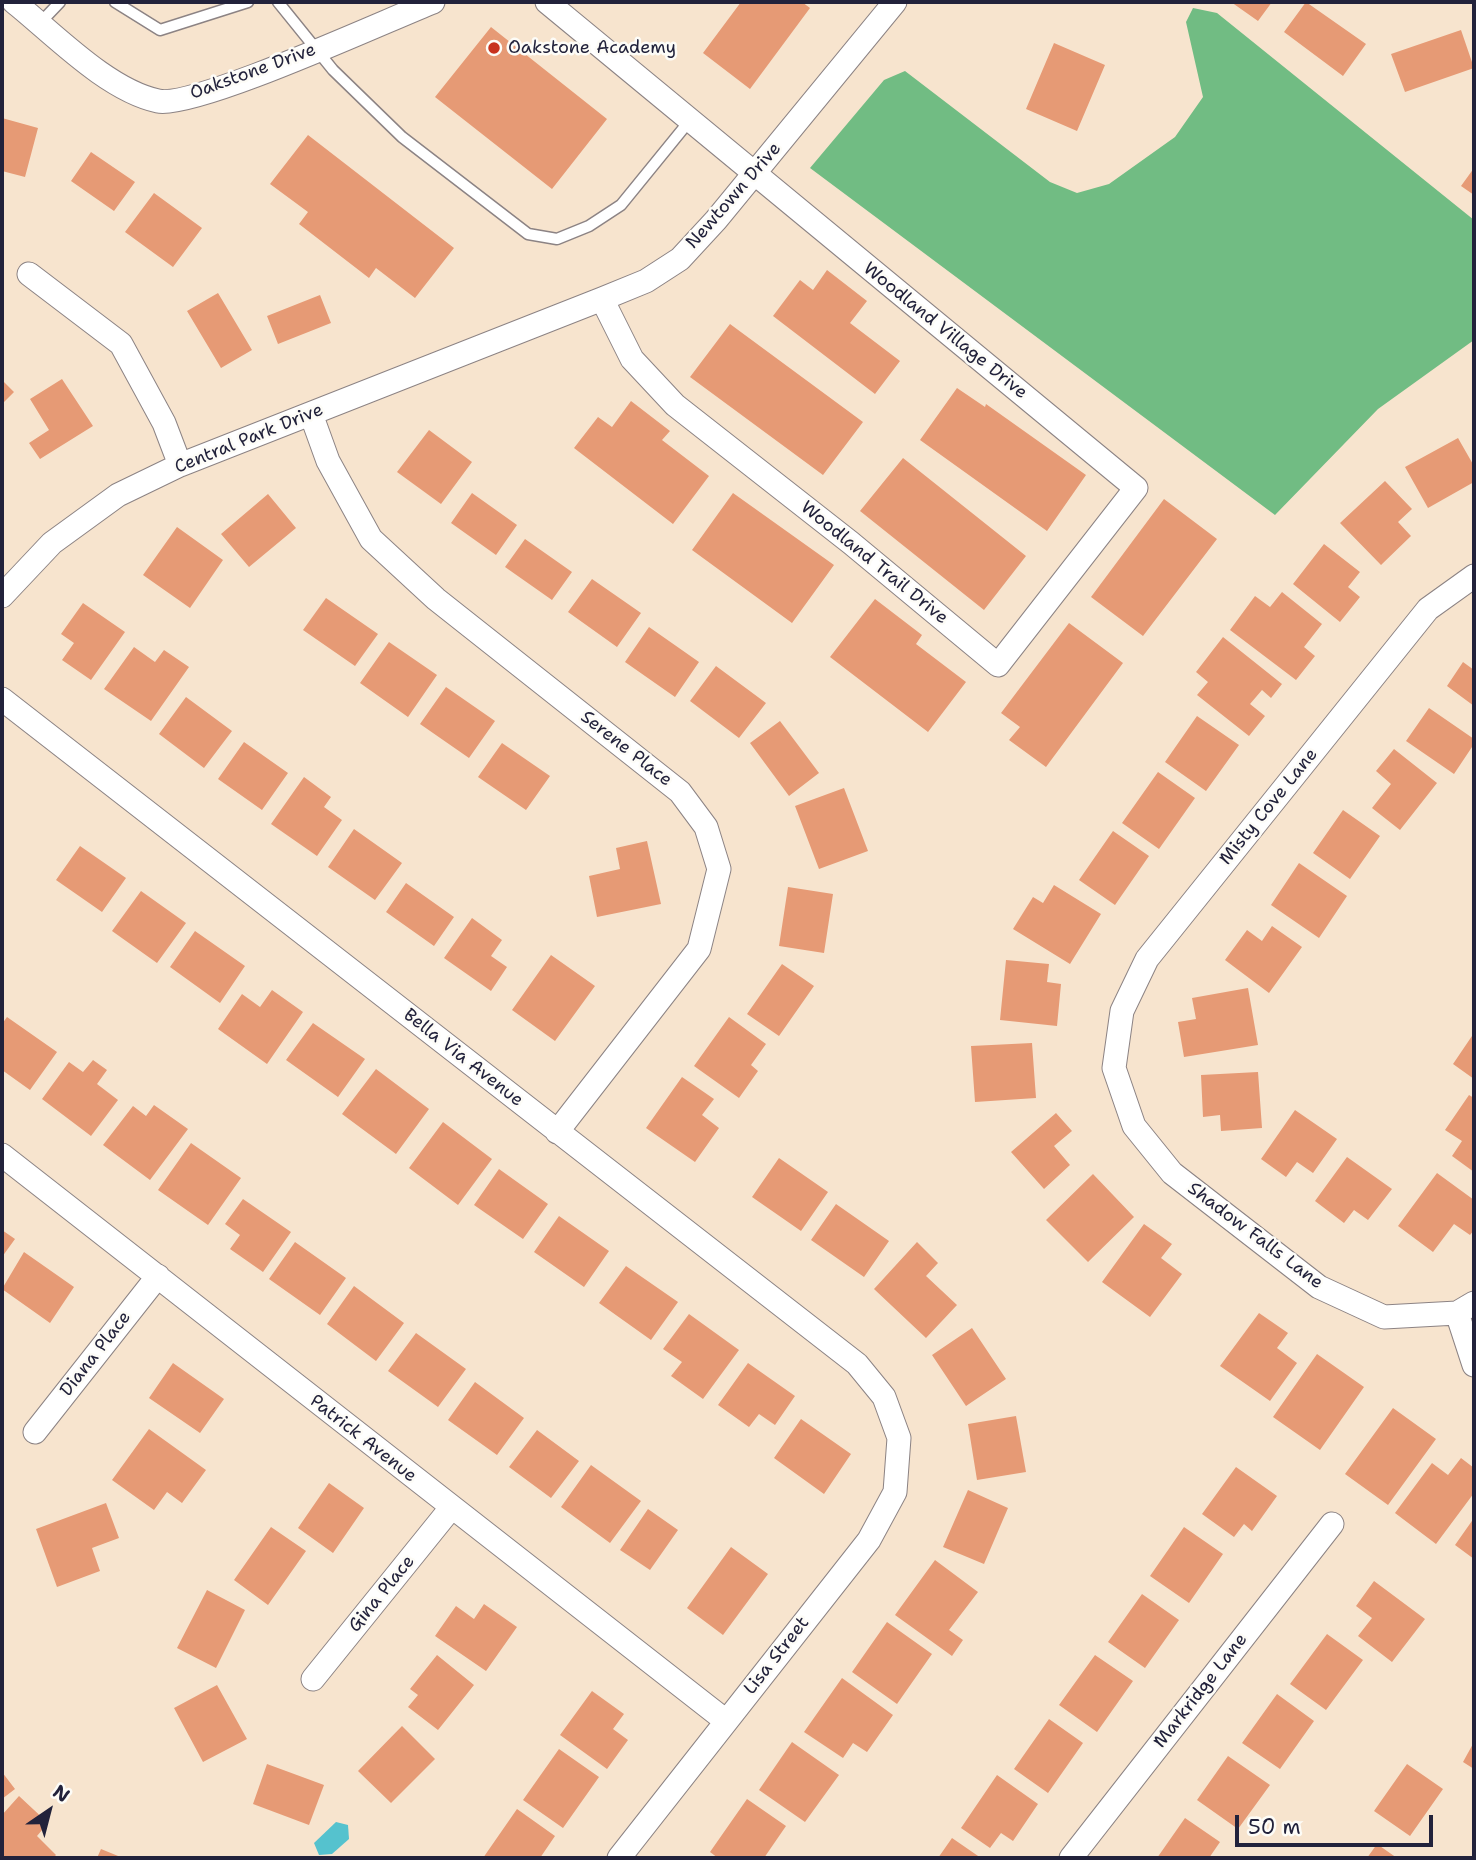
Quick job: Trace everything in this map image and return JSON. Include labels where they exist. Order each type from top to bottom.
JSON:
[{"type":"street","name":"Oakstone Drive","points":[[14,2],[120,88],[160,102],[202,95],[433,2]]},
{"type":"street","points":[[547,2],[756,172]]},
{"type":"street","name":"Newtown Drive","points":[[525,330],[646,281],[680,259],[756,172],[895,2]]},
{"type":"street","name":"Woodland Village Drive","points":[[756,172],[803,216],[1136,488]]},
{"type":"street","points":[[29,274],[121,344],[164,423],[180,465]]},
{"type":"street","name":"Woodland Trail Drive","points":[[602,299],[632,359],[674,405],[841,534],[998,664],[1136,488]]},
{"type":"street","name":"Central Park Drive","points":[[2,596],[52,543],[118,495],[180,465],[525,330]]},
{"type":"street","name":"Serene Place","points":[[311,414],[328,461],[371,539],[436,599],[680,792],[706,827],[719,869],[699,949],[557,1132]]},
{"type":"street","name":"Misty Cove Lane","points":[[1114,1068],[1122,1011],[1147,959],[1428,609],[1474,576]]},
{"type":"street","name":"Bella Via Avenue","points":[[2,699],[857,1364],[884,1397],[899,1438]]},
{"type":"street","name":"Shadow Falls Lane","points":[[1114,1068],[1134,1126],[1172,1172],[1319,1287],[1384,1317],[1465,1308]]},
{"type":"street","name":"Patrick Avenue","points":[[2,1155],[726,1721]]},
{"type":"street","name":"Diana Place","points":[[35,1432],[158,1276]]},
{"type":"street","points":[[1465,1308],[1474,1364]]},
{"type":"street","name":"Lisa Street","points":[[618,1858],[869,1540],[895,1492],[899,1438]]},
{"type":"street","name":"Gina Place","points":[[313,1679],[451,1508]]},
{"type":"street","name":"Markridge Lane","points":[[1070,1858],[1332,1524]]},
{"type":"lane","points":[[40,23],[60,2]]},
{"type":"lane","points":[[115,2],[160,30],[248,2]]},
{"type":"lane","points":[[278,2],[315,50],[402,136],[528,234],[557,239],[589,226],[621,205],[691,120]]},
{"type":"green space","points":[[1193,8],[1217,13],[1474,220],[1474,340],[1378,409],[1275,515],[810,168],[884,80],[905,71],[1050,182],[1077,193],[1109,184],[1175,137],[1203,97],[1186,22]]},
{"type":"water","points":[[336,1822],[348,1825],[349,1839],[332,1854],[319,1855],[314,1843]]},
{"type":"building","points":[[741,2],[802,2],[810,8],[750,89],[703,53]]},
{"type":"building","points":[[1231,2],[1272,2],[1258,21]]},
{"type":"building","points":[[1306,2],[1366,44],[1343,76],[1284,32]]},
{"type":"building","points":[[491,27],[607,119],[552,189],[435,97]]},
{"type":"building","points":[[1461,30],[1474,68],[1405,92],[1391,54]]},
{"type":"building","points":[[1054,43],[1105,65],[1077,131],[1026,109]]},
{"type":"building","points":[[2,118],[38,128],[25,177],[2,171]]},
{"type":"building","points":[[308,135],[454,248],[415,298],[376,268],[369,278],[299,224],[308,212],[270,184]]},
{"type":"building","points":[[91,152],[135,182],[114,211],[71,181]]},
{"type":"building","points":[[1474,168],[1474,195],[1461,186]]},
{"type":"building","points":[[154,193],[202,228],[173,267],[125,232]]},
{"type":"building","points":[[827,270],[867,301],[850,323],[900,361],[875,394],[773,316],[800,280],[813,290]]},
{"type":"building","points":[[218,293],[252,350],[221,368],[187,311]]},
{"type":"building","points":[[320,295],[331,323],[278,344],[267,316]]},
{"type":"building","points":[[730,324],[863,422],[823,475],[690,377]]},
{"type":"building","points":[[62,379],[93,426],[40,459],[29,443],[49,430],[30,399]]},
{"type":"building","points":[[2,380],[14,392],[2,404]]},
{"type":"building","points":[[957,388],[985,407],[986,404],[1086,475],[1047,531],[920,440]]},
{"type":"building","points":[[631,401],[670,431],[662,440],[709,476],[673,524],[574,448],[598,417],[612,427]]},
{"type":"building","points":[[429,430],[472,462],[441,504],[397,472]]},
{"type":"building","points":[[1458,438],[1474,466],[1474,482],[1428,508],[1405,467]]},
{"type":"building","points":[[903,458],[1026,556],[984,610],[860,511]]},
{"type":"building","points":[[1385,481],[1412,509],[1398,522],[1411,536],[1381,565],[1340,523]]},
{"type":"building","points":[[472,493],[517,525],[496,555],[451,523]]},
{"type":"building","points":[[733,493],[834,565],[792,623],[692,550]]},
{"type":"building","points":[[268,494],[296,528],[249,567],[221,534]]},
{"type":"building","points":[[1164,499],[1217,539],[1143,636],[1091,597]]},
{"type":"building","points":[[177,527],[223,560],[190,608],[143,575]]},
{"type":"building","points":[[525,539],[572,572],[552,600],[505,567]]},
{"type":"building","points":[[1324,544],[1360,572],[1348,587],[1360,597],[1340,622],[1293,584]]},
{"type":"building","points":[[592,579],[641,613],[617,647],[568,612]]},
{"type":"building","points":[[1282,592],[1322,624],[1304,647],[1315,656],[1296,680],[1230,630],[1255,596],[1270,607]]},
{"type":"building","points":[[326,598],[378,634],[355,666],[303,630]]},
{"type":"building","points":[[875,599],[922,635],[916,644],[966,682],[928,732],[830,657]]},
{"type":"building","points":[[83,603],[125,632],[91,680],[62,660],[74,643],[61,634]]},
{"type":"building","points":[[1069,623],[1123,663],[1046,767],[1009,740],[1020,727],[1001,713]]},
{"type":"building","points":[[649,627],[699,662],[675,697],[625,662]]},
{"type":"building","points":[[1223,637],[1282,684],[1271,698],[1262,690],[1250,704],[1265,716],[1249,736],[1197,695],[1208,682],[1196,672]]},
{"type":"building","points":[[389,642],[437,675],[408,717],[360,683]]},
{"type":"building","points":[[134,647],[155,662],[164,650],[189,667],[151,721],[104,689]]},
{"type":"building","points":[[1463,662],[1474,670],[1474,706],[1447,686]]},
{"type":"building","points":[[716,666],[766,703],[739,738],[690,701]]},
{"type":"building","points":[[446,687],[495,721],[469,758],[420,724]]},
{"type":"building","points":[[186,697],[232,731],[204,768],[159,734]]},
{"type":"building","points":[[1429,708],[1474,739],[1474,744],[1454,774],[1406,741]]},
{"type":"building","points":[[1197,716],[1239,745],[1206,791],[1165,762]]},
{"type":"building","points":[[780,721],[819,773],[789,796],[750,743]]},
{"type":"building","points":[[244,742],[288,773],[262,810],[218,779]]},
{"type":"building","points":[[502,743],[550,776],[526,810],[478,777]]},
{"type":"building","points":[[1394,749],[1437,783],[1400,830],[1372,808],[1391,784],[1376,771]]},
{"type":"building","points":[[1158,772],[1195,798],[1159,849],[1122,823]]},
{"type":"building","points":[[304,777],[331,797],[324,807],[342,820],[317,856],[271,824]]},
{"type":"building","points":[[844,788],[868,851],[819,869],[795,806]]},
{"type":"building","points":[[1343,810],[1380,836],[1350,879],[1313,853]]},
{"type":"building","points":[[354,829],[402,863],[375,900],[328,867]]},
{"type":"building","points":[[1113,831],[1149,856],[1115,905],[1079,880]]},
{"type":"building","points":[[647,841],[661,904],[597,917],[589,876],[620,869],[616,848]]},
{"type":"building","points":[[80,846],[126,878],[102,912],[56,880]]},
{"type":"building","points":[[1299,863],[1347,896],[1319,938],[1271,905]]},
{"type":"building","points":[[406,883],[454,917],[434,946],[386,912]]},
{"type":"building","points":[[1054,885],[1101,914],[1070,964],[1013,929],[1033,897],[1043,903]]},
{"type":"building","points":[[788,887],[833,894],[824,953],[779,946]]},
{"type":"building","points":[[141,891],[186,923],[157,963],[112,931]]},
{"type":"building","points":[[472,918],[502,940],[491,956],[507,967],[491,991],[444,958]]},
{"type":"building","points":[[1272,926],[1302,947],[1269,993],[1225,960],[1247,930],[1262,941]]},
{"type":"building","points":[[195,931],[245,966],[220,1003],[170,967]]},
{"type":"building","points":[[551,955],[595,986],[555,1041],[512,1010]]},
{"type":"building","points":[[1006,960],[1049,964],[1047,982],[1061,984],[1057,1026],[1000,1020]]},
{"type":"building","points":[[782,964],[814,986],[779,1036],[747,1014]]},
{"type":"building","points":[[1248,988],[1258,1045],[1184,1057],[1178,1022],[1196,1019],[1192,998]]},
{"type":"building","points":[[272,990],[303,1012],[267,1064],[218,1029],[242,994],[260,1007]]},
{"type":"building","points":[[7,1017],[57,1052],[30,1090],[2,1070],[2,1024]]},
{"type":"building","points":[[729,1017],[766,1044],[751,1065],[758,1071],[739,1098],[694,1066]]},
{"type":"building","points":[[313,1023],[365,1059],[338,1097],[286,1060]]},
{"type":"building","points":[[1474,1033],[1474,1079],[1453,1064]]},
{"type":"building","points":[[1032,1043],[1036,1098],[975,1102],[971,1046]]},
{"type":"building","points":[[93,1060],[107,1070],[97,1084],[118,1100],[91,1136],[42,1099],[69,1062],[83,1072]]},
{"type":"building","points":[[376,1069],[429,1109],[396,1154],[342,1114]]},
{"type":"building","points":[[1258,1072],[1262,1128],[1221,1131],[1220,1115],[1203,1117],[1201,1075]]},
{"type":"building","points":[[682,1077],[714,1099],[702,1115],[719,1128],[695,1162],[646,1128]]},
{"type":"building","points":[[1469,1095],[1474,1098],[1474,1172],[1452,1156],[1462,1141],[1445,1130]]},
{"type":"building","points":[[154,1105],[188,1129],[150,1180],[103,1145],[133,1106],[146,1116]]},
{"type":"building","points":[[1295,1110],[1337,1139],[1313,1173],[1297,1162],[1286,1177],[1261,1159]]},
{"type":"building","points":[[1056,1113],[1072,1131],[1054,1146],[1070,1165],[1044,1189],[1011,1152]]},
{"type":"building","points":[[443,1122],[492,1159],[458,1205],[409,1168]]},
{"type":"building","points":[[191,1143],[241,1178],[208,1225],[158,1190]]},
{"type":"building","points":[[1347,1157],[1392,1189],[1368,1220],[1354,1210],[1344,1223],[1315,1201]]},
{"type":"building","points":[[779,1158],[828,1192],[801,1231],[752,1197]]},
{"type":"building","points":[[499,1169],[548,1204],[523,1239],[474,1205]]},
{"type":"building","points":[[1437,1173],[1474,1200],[1474,1230],[1470,1235],[1454,1224],[1433,1252],[1398,1226]]},
{"type":"building","points":[[1093,1174],[1134,1217],[1088,1262],[1046,1220]]},
{"type":"building","points":[[243,1199],[291,1232],[263,1272],[230,1249],[240,1235],[225,1224]]},
{"type":"building","points":[[836,1204],[889,1241],[864,1277],[811,1240]]},
{"type":"building","points":[[559,1216],[609,1251],[584,1287],[534,1252]]},
{"type":"building","points":[[1144,1224],[1172,1244],[1161,1258],[1182,1274],[1150,1317],[1102,1282]]},
{"type":"building","points":[[2,1230],[15,1239],[2,1257]]},
{"type":"building","points":[[295,1242],[346,1278],[320,1315],[269,1279]]},
{"type":"building","points":[[917,1242],[938,1263],[926,1276],[957,1305],[926,1338],[874,1289]]},
{"type":"building","points":[[24,1252],[74,1287],[50,1323],[2,1289]]},
{"type":"building","points":[[626,1266],[678,1302],[651,1340],[599,1303]]},
{"type":"building","points":[[354,1286],[404,1323],[376,1361],[327,1324]]},
{"type":"building","points":[[1259,1313],[1288,1333],[1277,1348],[1297,1363],[1270,1401],[1220,1366]]},
{"type":"building","points":[[689,1314],[739,1350],[703,1399],[671,1376],[682,1362],[663,1349]]},
{"type":"building","points":[[972,1328],[1006,1379],[966,1406],[932,1355]]},
{"type":"building","points":[[416,1333],[466,1369],[438,1407],[388,1371]]},
{"type":"building","points":[[1317,1354],[1364,1387],[1320,1450],[1273,1417]]},
{"type":"building","points":[[173,1363],[224,1399],[200,1433],[149,1398]]},
{"type":"building","points":[[748,1363],[795,1396],[775,1425],[759,1414],[749,1427],[718,1405]]},
{"type":"building","points":[[475,1382],[524,1418],[497,1455],[448,1420]]},
{"type":"building","points":[[1393,1408],[1436,1439],[1388,1505],[1345,1474]]},
{"type":"building","points":[[1016,1416],[1026,1472],[977,1480],[968,1424]]},
{"type":"building","points":[[801,1419],[851,1454],[824,1494],[774,1458]]},
{"type":"building","points":[[149,1429],[206,1470],[182,1503],[167,1492],[154,1510],[112,1480]]},
{"type":"building","points":[[537,1430],[579,1461],[551,1498],[509,1467]]},
{"type":"building","points":[[1461,1458],[1474,1468],[1474,1493],[1436,1544],[1395,1513],[1432,1463],[1448,1475]]},
{"type":"building","points":[[591,1465],[641,1501],[610,1543],[561,1507]]},
{"type":"building","points":[[1236,1467],[1277,1496],[1252,1531],[1244,1524],[1234,1537],[1202,1514]]},
{"type":"building","points":[[329,1483],[364,1508],[333,1553],[298,1528]]},
{"type":"building","points":[[968,1490],[1008,1508],[984,1564],[943,1547]]},
{"type":"building","points":[[106,1503],[119,1538],[92,1548],[100,1571],[57,1587],[36,1529]]},
{"type":"building","points":[[648,1509],[678,1530],[650,1570],[620,1550]]},
{"type":"building","points":[[1474,1518],[1474,1559],[1455,1545]]},
{"type":"building","points":[[271,1527],[306,1551],[268,1605],[234,1580]]},
{"type":"building","points":[[1184,1527],[1223,1554],[1189,1603],[1150,1576]]},
{"type":"building","points":[[731,1547],[768,1574],[723,1635],[687,1608]]},
{"type":"building","points":[[935,1560],[978,1592],[949,1630],[963,1640],[952,1656],[895,1615]]},
{"type":"building","points":[[1374,1581],[1425,1619],[1392,1662],[1358,1636],[1372,1618],[1356,1606]]},
{"type":"building","points":[[207,1590],[245,1610],[216,1668],[177,1648]]},
{"type":"building","points":[[1142,1594],[1179,1620],[1145,1668],[1108,1642]]},
{"type":"building","points":[[484,1604],[517,1627],[486,1671],[435,1636],[456,1606],[474,1619]]},
{"type":"building","points":[[887,1622],[932,1654],[897,1704],[852,1672]]},
{"type":"building","points":[[1327,1634],[1363,1660],[1326,1710],[1290,1684]]},
{"type":"building","points":[[437,1655],[474,1685],[438,1730],[408,1707],[418,1695],[410,1689]]},
{"type":"building","points":[[1095,1655],[1133,1681],[1097,1732],[1059,1705]]},
{"type":"building","points":[[842,1678],[893,1715],[867,1752],[853,1743],[843,1758],[804,1732]]},
{"type":"building","points":[[217,1685],[247,1739],[203,1762],[174,1708]]},
{"type":"building","points":[[592,1691],[624,1714],[613,1729],[628,1740],[607,1769],[560,1735]]},
{"type":"building","points":[[1277,1694],[1314,1721],[1280,1769],[1242,1743]]},
{"type":"building","points":[[1049,1719],[1083,1743],[1048,1793],[1014,1769]]},
{"type":"building","points":[[402,1726],[435,1759],[391,1803],[358,1771]]},
{"type":"building","points":[[792,1742],[839,1775],[805,1822],[759,1790]]},
{"type":"building","points":[[1474,1742],[1474,1769],[1463,1762]]},
{"type":"building","points":[[559,1749],[599,1777],[563,1828],[523,1800]]},
{"type":"building","points":[[1228,1756],[1270,1785],[1238,1829],[1197,1800]]},
{"type":"building","points":[[267,1764],[324,1785],[309,1825],[253,1804]]},
{"type":"building","points":[[1407,1764],[1443,1789],[1410,1836],[1374,1811]]},
{"type":"building","points":[[2,1772],[15,1789],[2,1799]]},
{"type":"building","points":[[997,1775],[1038,1804],[1013,1841],[1001,1833],[990,1848],[961,1828]]},
{"type":"building","points":[[19,1796],[48,1823],[37,1836],[56,1855],[53,1858],[2,1858],[2,1815]]},
{"type":"building","points":[[747,1799],[786,1826],[764,1858],[718,1858],[710,1852]]},
{"type":"building","points":[[517,1809],[555,1836],[540,1858],[483,1858]]},
{"type":"building","points":[[1185,1818],[1220,1842],[1209,1858],[1157,1858]]},
{"type":"building","points":[[952,1838],[981,1858],[938,1858]]},
{"type":"building","points":[[1377,1844],[1397,1858],[1367,1858]]},
{"type":"building","points":[[101,1849],[123,1858],[97,1858]]},
{"type":"place","name":"Oakstone Academy","points":[[494,48]]}]
